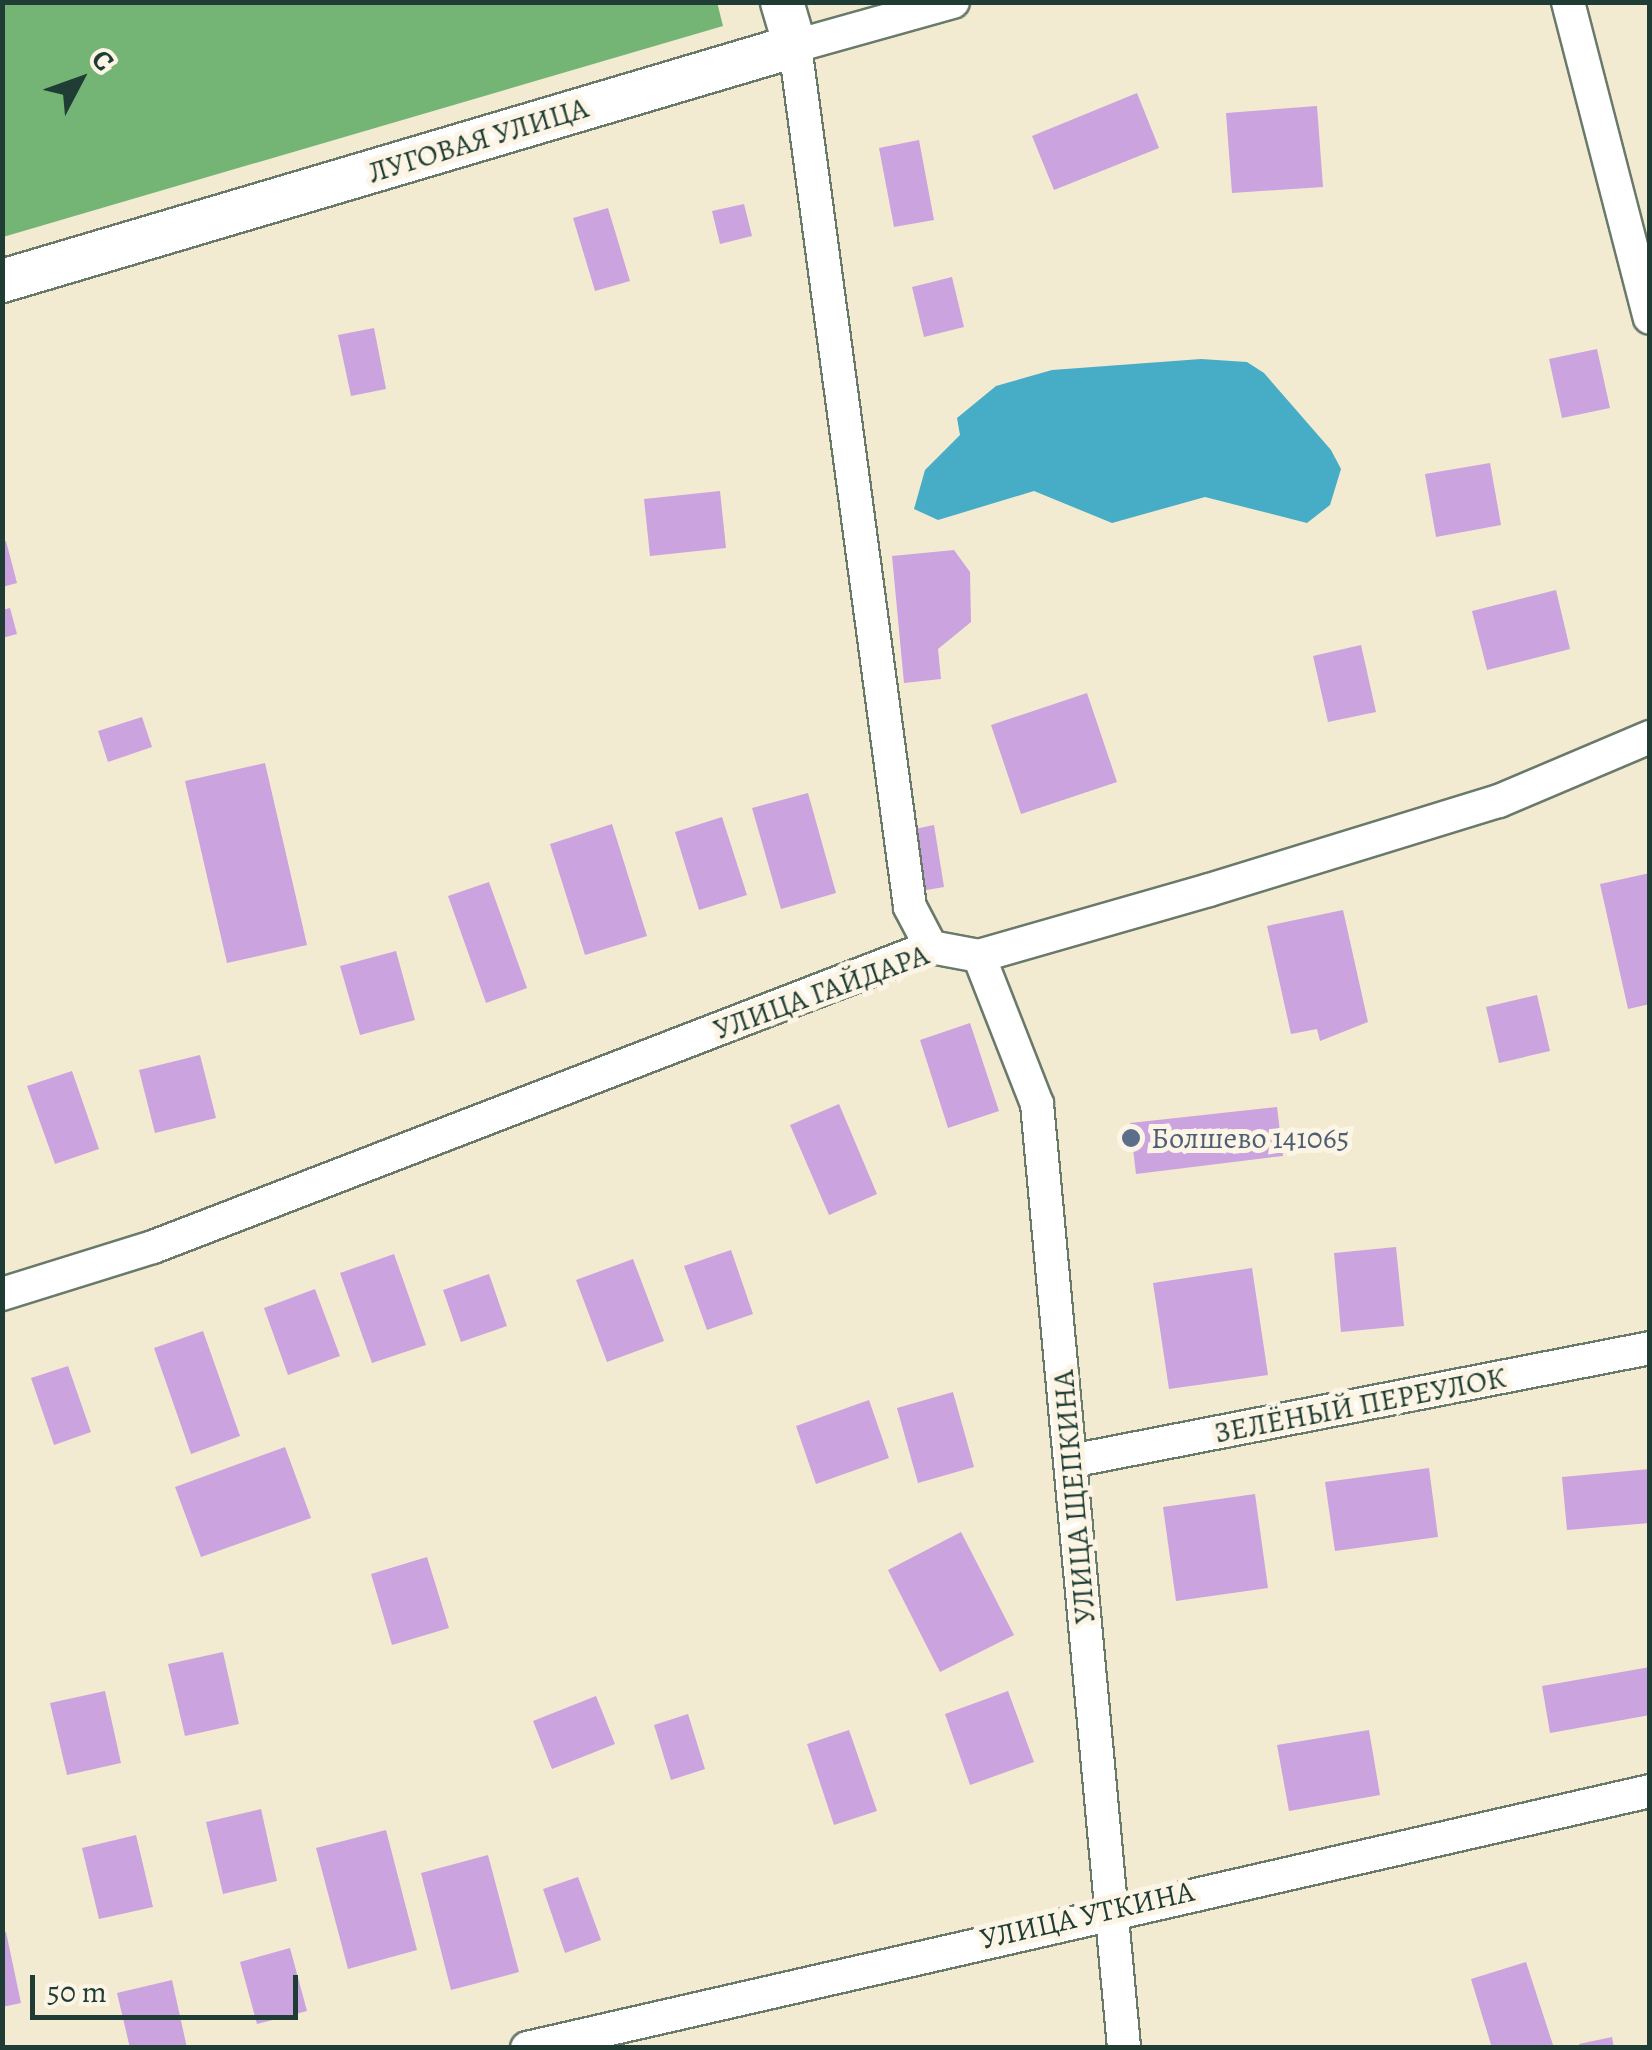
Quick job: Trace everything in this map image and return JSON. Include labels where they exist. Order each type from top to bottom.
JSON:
[{"type":"street","points":[[782,2],[795,46],[908,896],[931,947]]},
{"type":"street","name":"ЛУГОВАЯ УЛИЦА","points":[[2,282],[954,2]]},
{"type":"street","points":[[1568,2],[1650,318]]},
{"type":"street","name":"УЛИЦА ГАЙДАРА","points":[[2,1294],[153,1247],[931,947],[979,956],[1498,802],[1650,737]]},
{"type":"street","name":"УЛИЦА ЩЕПКИНА","points":[[979,956],[1037,1104],[1124,2048]]},
{"type":"street","name":"ЗЕЛЁНЫЙ ПЕРЕУЛОК","points":[[1071,1461],[1650,1348]]},
{"type":"street","name":"УЛИЦА УТКИНА","points":[[527,2048],[1113,1908],[1650,1791]]},
{"type":"green space","points":[[3,2],[717,2],[723,26],[3,237]]},
{"type":"water","points":[[1201,359],[1247,362],[1264,373],[1331,450],[1341,469],[1330,505],[1307,523],[1205,497],[1112,523],[1034,491],[938,520],[914,509],[925,470],[960,435],[957,418],[996,386],[1052,370]]},
{"type":"building","points":[[1137,93],[1159,148],[1054,190],[1032,136]]},
{"type":"building","points":[[1317,106],[1323,187],[1232,193],[1226,113]]},
{"type":"building","points":[[919,140],[934,220],[894,227],[879,148]]},
{"type":"building","points":[[744,204],[752,236],[720,244],[712,211]]},
{"type":"building","points":[[608,208],[630,281],[595,291],[573,218]]},
{"type":"building","points":[[952,277],[964,327],[924,337],[912,287]]},
{"type":"building","points":[[374,328],[386,389],[351,396],[338,335]]},
{"type":"building","points":[[1597,349],[1610,408],[1562,418],[1549,359]]},
{"type":"building","points":[[1490,463],[1501,525],[1436,537],[1425,474]]},
{"type":"building","points":[[720,491],[726,548],[650,556],[644,499]]},
{"type":"building","points":[[6,541],[17,583],[2,587],[2,542]]},
{"type":"building","points":[[954,550],[970,572],[971,622],[938,649],[941,679],[904,683],[892,556]]},
{"type":"building","points":[[1556,590],[1570,649],[1487,670],[1472,611]]},
{"type":"building","points":[[10,608],[17,634],[2,638],[2,610]]},
{"type":"building","points":[[1361,645],[1376,712],[1328,722],[1313,656]]},
{"type":"building","points":[[1087,693],[1117,782],[1021,814],[991,725]]},
{"type":"building","points":[[142,717],[152,747],[108,762],[98,731]]},
{"type":"building","points":[[265,763],[307,945],[227,963],[185,781]]},
{"type":"building","points":[[808,793],[836,893],[781,909],[752,808]]},
{"type":"building","points":[[722,817],[747,895],[699,910],[675,832]]},
{"type":"building","points":[[612,824],[647,936],[585,955],[550,844]]},
{"type":"building","points":[[934,825],[944,887],[921,891],[910,830]]},
{"type":"building","points":[[1650,873],[1650,1004],[1628,1009],[1600,884]]},
{"type":"building","points":[[489,882],[527,988],[486,1003],[448,896]]},
{"type":"building","points":[[1343,910],[1368,1022],[1320,1041],[1317,1029],[1291,1034],[1267,926]]},
{"type":"building","points":[[396,951],[415,1020],[360,1035],[340,966]]},
{"type":"building","points":[[1537,995],[1550,1051],[1499,1063],[1486,1007]]},
{"type":"building","points":[[970,1023],[999,1111],[948,1128],[920,1040]]},
{"type":"building","points":[[200,1055],[216,1118],[155,1133],[139,1070]]},
{"type":"building","points":[[72,1071],[99,1149],[55,1164],[27,1086]]},
{"type":"building","points":[[839,1104],[877,1194],[829,1215],[790,1125]]},
{"type":"building","points":[[1277,1107],[1283,1156],[1136,1174],[1130,1123]]},
{"type":"building","points":[[1396,1247],[1404,1326],[1341,1332],[1334,1253]]},
{"type":"building","points":[[731,1250],[753,1314],[707,1330],[684,1266]]},
{"type":"building","points":[[394,1254],[426,1345],[372,1363],[340,1273]]},
{"type":"building","points":[[633,1259],[664,1341],[607,1362],[576,1280]]},
{"type":"building","points":[[1252,1268],[1268,1375],[1169,1389],[1153,1283]]},
{"type":"building","points":[[489,1274],[507,1326],[461,1342],[443,1290]]},
{"type":"building","points":[[315,1289],[340,1356],[288,1375],[264,1308]]},
{"type":"building","points":[[203,1331],[240,1436],[191,1454],[154,1348]]},
{"type":"building","points":[[68,1366],[91,1432],[54,1445],[31,1378]]},
{"type":"building","points":[[953,1392],[974,1467],[918,1483],[897,1408]]},
{"type":"building","points":[[869,1400],[889,1458],[816,1484],[796,1426]]},
{"type":"building","points":[[285,1447],[311,1518],[201,1557],[175,1487]]},
{"type":"building","points":[[1429,1468],[1438,1537],[1335,1551],[1325,1482]]},
{"type":"building","points":[[1650,1469],[1650,1523],[1567,1530],[1562,1477]]},
{"type":"building","points":[[1255,1494],[1268,1588],[1176,1601],[1163,1507]]},
{"type":"building","points":[[961,1532],[1014,1635],[940,1672],[888,1570]]},
{"type":"building","points":[[427,1557],[449,1628],[392,1645],[371,1574]]},
{"type":"building","points":[[223,1652],[239,1724],[185,1736],[168,1664]]},
{"type":"building","points":[[1650,1667],[1650,1715],[1550,1733],[1542,1686]]},
{"type":"building","points":[[105,1691],[121,1763],[67,1775],[50,1703]]},
{"type":"building","points":[[1008,1691],[1034,1762],[970,1785],[945,1714]]},
{"type":"building","points":[[596,1696],[615,1744],[552,1769],[533,1721]]},
{"type":"building","points":[[688,1714],[705,1769],[671,1780],[654,1725]]},
{"type":"building","points":[[849,1730],[877,1811],[834,1825],[807,1744]]},
{"type":"building","points":[[1369,1730],[1380,1795],[1289,1811],[1277,1745]]},
{"type":"building","points":[[261,1809],[277,1881],[223,1894],[206,1822]]},
{"type":"building","points":[[386,1830],[417,1950],[348,1969],[316,1848]]},
{"type":"building","points":[[136,1835],[153,1907],[99,1919],[82,1848]]},
{"type":"building","points":[[488,1855],[519,1972],[451,1990],[421,1873]]},
{"type":"building","points":[[578,1877],[601,1940],[565,1953],[543,1889]]},
{"type":"building","points":[[6,1932],[21,2003],[2,2007],[2,1933]]},
{"type":"building","points":[[290,1948],[307,2011],[257,2024],[240,1962]]},
{"type":"building","points":[[1526,1962],[1553,2045],[1492,2048],[1471,1979]]},
{"type":"building","points":[[172,1980],[187,2048],[130,2048],[117,1993]]},
{"type":"building","points":[[1612,2037],[1614,2048],[1580,2048],[1579,2044]]},
{"type":"place","name":"Болшево 141065","points":[[1131,1138]]}]
